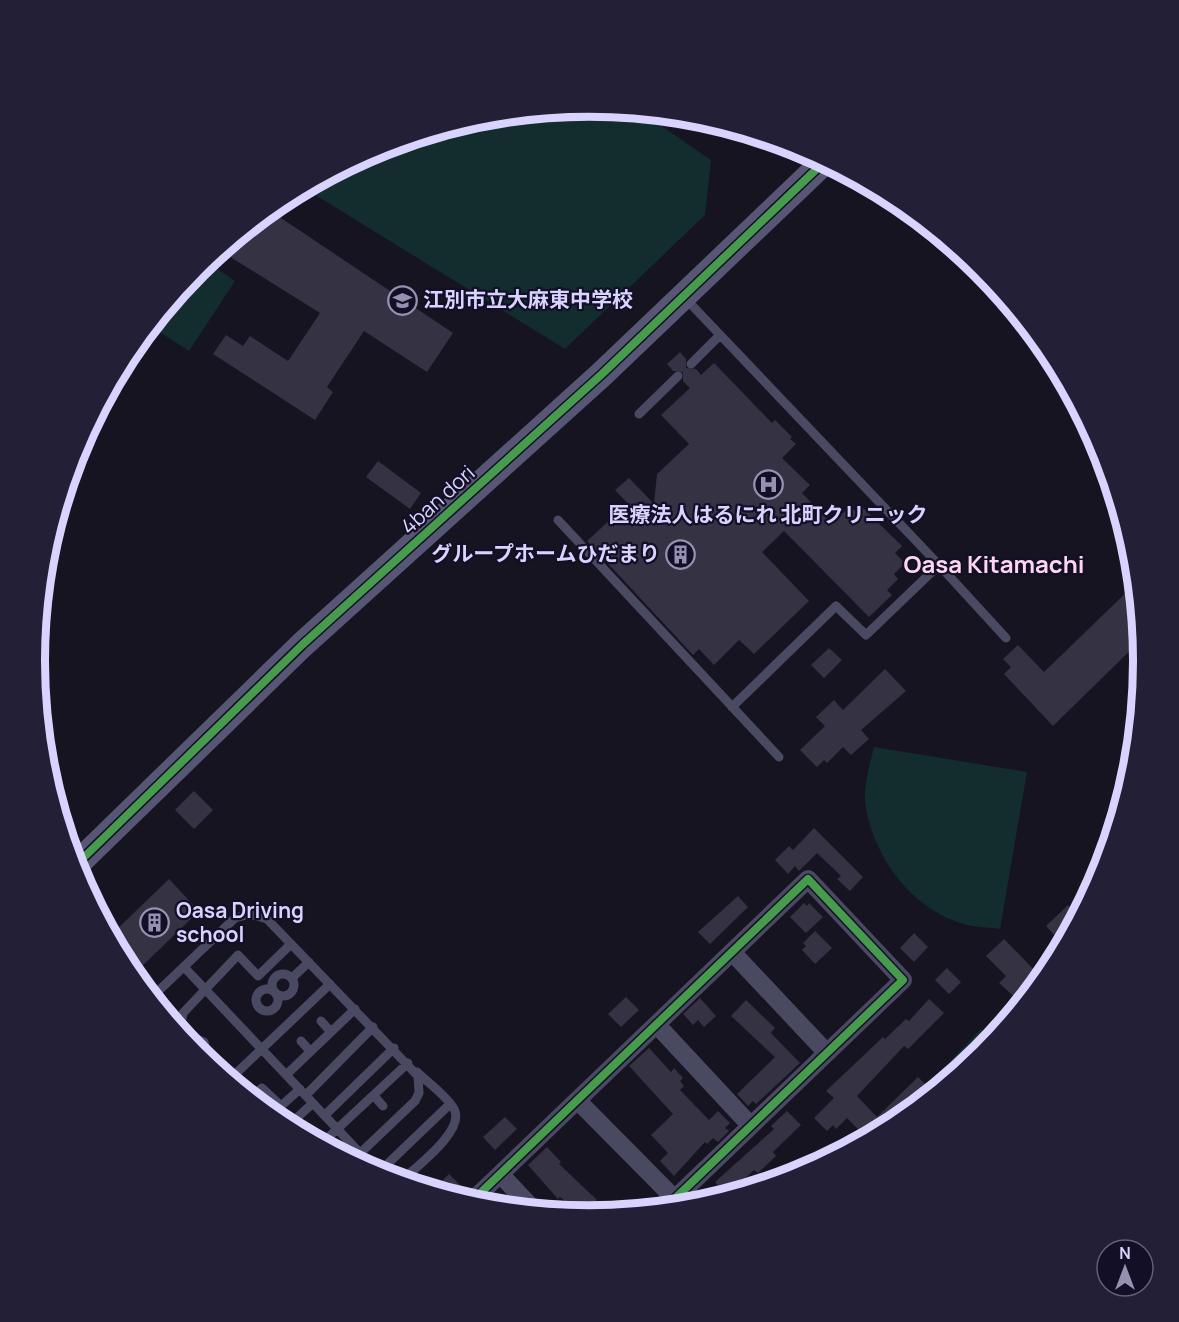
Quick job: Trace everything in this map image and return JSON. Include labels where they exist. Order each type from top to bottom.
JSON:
[{"type":"street","name":"4ban dori","points":[[82,859],[302,645],[505,464],[818,167]]},
{"type":"street","points":[[480,1194],[808,879],[903,980],[675,1199]]},
{"type":"street","points":[[732,952],[827,1053]]},
{"type":"street","points":[[657,1025],[751,1126]]},
{"type":"street","points":[[578,1101],[666,1200]]},
{"type":"street","points":[[501,1175],[527,1202]]},
{"type":"lane","points":[[684,297],[1006,638]]},
{"type":"lane","points":[[691,364],[720,335]]},
{"type":"lane","points":[[639,414],[678,376]]},
{"type":"lane","points":[[558,520],[779,757]]},
{"type":"lane","points":[[732,707],[836,606],[866,635],[939,565]]},
{"type":"lane","points":[[158,992],[228,924],[242,916],[259,915],[267,919],[450,1104],[456,1115],[452,1133],[408,1175]]},
{"type":"lane","points":[[180,1020],[183,1013],[238,955],[258,976],[291,944]]},
{"type":"lane","points":[[292,978],[309,962]]},
{"type":"lane","points":[[184,967],[360,1153],[418,1097],[419,1082],[410,1065]]},
{"type":"lane","points":[[292,978],[282,974],[275,978],[272,984],[274,991],[278,1002],[275,1008],[268,1011],[261,1010],[255,1001],[260,991],[267,989],[274,991],[280,996],[290,994],[294,984],[292,978]]},
{"type":"lane","points":[[235,1074],[330,984]]},
{"type":"lane","points":[[275,1008],[288,1023]]},
{"type":"lane","points":[[286,1075],[355,1009]]},
{"type":"lane","points":[[321,1021],[331,1032]]},
{"type":"lane","points":[[293,1118],[306,1096],[373,1027]]},
{"type":"lane","points":[[301,1041],[310,1051]]},
{"type":"lane","points":[[325,1115],[394,1048]]},
{"type":"lane","points":[[328,1138],[410,1065]]},
{"type":"lane","points":[[257,1093],[262,1088],[281,1106],[306,1096]]},
{"type":"lane","points":[[374,1096],[383,1106]]},
{"type":"lane","points":[[386,1166],[450,1104]]},
{"type":"green space","points":[[590,117],[654,120],[711,160],[705,215],[565,349],[311,193],[381,158],[414,145],[483,127],[554,118]]},
{"type":"green space","points":[[214,267],[235,281],[189,351],[157,331],[180,302]]},
{"type":"green space","points":[[874,747],[1027,772],[1000,929],[977,927],[938,913],[921,902],[894,873],[874,838],[868,820],[865,801],[866,781]]},
{"type":"green space","points":[[981,1029],[986,1034],[975,1046],[932,1084],[930,1082]]},
{"type":"building","points":[[277,215],[453,333],[427,372],[364,331],[327,387],[333,392],[315,420],[213,354],[226,335],[243,346],[250,336],[288,361],[320,313],[227,255]]},
{"type":"building","points":[[680,352],[686,359],[686,368],[696,369],[701,375],[714,363],[772,423],[775,420],[792,437],[790,439],[796,444],[782,458],[810,485],[802,493],[832,524],[850,506],[855,511],[861,506],[902,546],[895,553],[905,563],[894,574],[898,579],[887,590],[892,595],[869,617],[784,531],[762,552],[809,601],[754,654],[739,640],[714,665],[699,649],[693,655],[587,541],[612,518],[646,523],[615,490],[629,478],[654,504],[657,474],[689,444],[661,415],[690,388],[683,381],[683,372],[673,371],[667,364]]},
{"type":"building","points":[[378,461],[421,493],[410,509],[366,477]]},
{"type":"building","points":[[1129,590],[1134,647],[1053,726],[1004,674],[1011,667],[1003,659],[1018,645],[1044,672]]},
{"type":"building","points":[[829,648],[842,660],[824,678],[811,665]]},
{"type":"building","points":[[885,669],[906,691],[861,730],[869,739],[851,755],[843,747],[827,763],[824,760],[817,767],[800,750],[825,726],[816,717],[834,700],[843,710]]},
{"type":"building","points":[[194,791],[213,810],[194,829],[175,810]]},
{"type":"building","points":[[814,828],[863,877],[850,891],[837,879],[841,876],[817,853],[799,871],[795,866],[788,874],[775,860],[789,846],[793,850]]},
{"type":"building","name":"Oasa Driving school","points":[[169,879],[199,911],[140,968],[116,930]]},
{"type":"building","points":[[738,896],[748,907],[710,944],[698,932]]},
{"type":"building","points":[[804,903],[807,906],[809,903],[823,917],[806,933],[790,917]]},
{"type":"building","points":[[1068,905],[1073,910],[1058,939],[1046,926]]},
{"type":"building","points":[[815,931],[832,948],[815,964],[802,950],[806,946],[803,943]]},
{"type":"building","points":[[914,933],[928,947],[914,962],[900,948]]},
{"type":"building","points":[[1004,939],[1036,972],[1016,998],[999,983],[1006,976],[986,956]]},
{"type":"building","points":[[947,968],[961,982],[949,994],[935,980]]},
{"type":"building","points":[[626,997],[639,1010],[621,1027],[608,1014]]},
{"type":"building","points":[[700,998],[716,1016],[704,1027],[698,1020],[693,1025],[683,1014]]},
{"type":"building","points":[[929,999],[944,1013],[908,1049],[904,1046],[857,1096],[877,1117],[918,1077],[928,1087],[862,1133],[847,1118],[836,1129],[833,1125],[827,1131],[814,1118],[834,1098],[826,1091],[883,1037],[885,1039],[906,1019],[909,1021]]},
{"type":"building","points":[[746,1000],[775,1028],[771,1033],[800,1063],[756,1104],[753,1101],[748,1106],[737,1094],[775,1057],[731,1016]]},
{"type":"building","points":[[649,1048],[671,1072],[674,1068],[683,1078],[680,1081],[684,1086],[680,1090],[709,1120],[718,1111],[730,1123],[725,1128],[729,1131],[718,1142],[713,1138],[707,1144],[705,1142],[674,1176],[660,1161],[668,1153],[651,1135],[673,1114],[629,1066]]},
{"type":"building","points":[[787,1111],[801,1125],[773,1152],[776,1156],[758,1173],[754,1170],[738,1185],[711,1191],[718,1185],[715,1182],[774,1129],[771,1126]]},
{"type":"building","points":[[505,1117],[517,1129],[495,1150],[483,1137]]},
{"type":"building","points":[[547,1147],[561,1162],[559,1164],[597,1200],[590,1206],[570,1205],[560,1197],[558,1199],[528,1165]]},
{"type":"building","points":[[449,1174],[461,1186],[458,1189],[439,1184]]},
{"type":"cycle path","points":[[82,859],[302,645],[602,374],[818,167]]},
{"type":"cycle path","points":[[479,1194],[808,879],[903,980],[675,1199]]},
{"type":"place","name":"江別市立大麻東中学校","points":[[402,300]]},
{"type":"place","name":"医療法人はるにれ 北町クリニック","points":[[768,484]]},
{"type":"place","name":"グループホームひだまり","points":[[681,554]]},
{"type":"place","name":"Oasa Driving school","points":[[155,923]]},
{"type":"district","name":"Oasa Kitamachi","points":[[994,565]]}]
